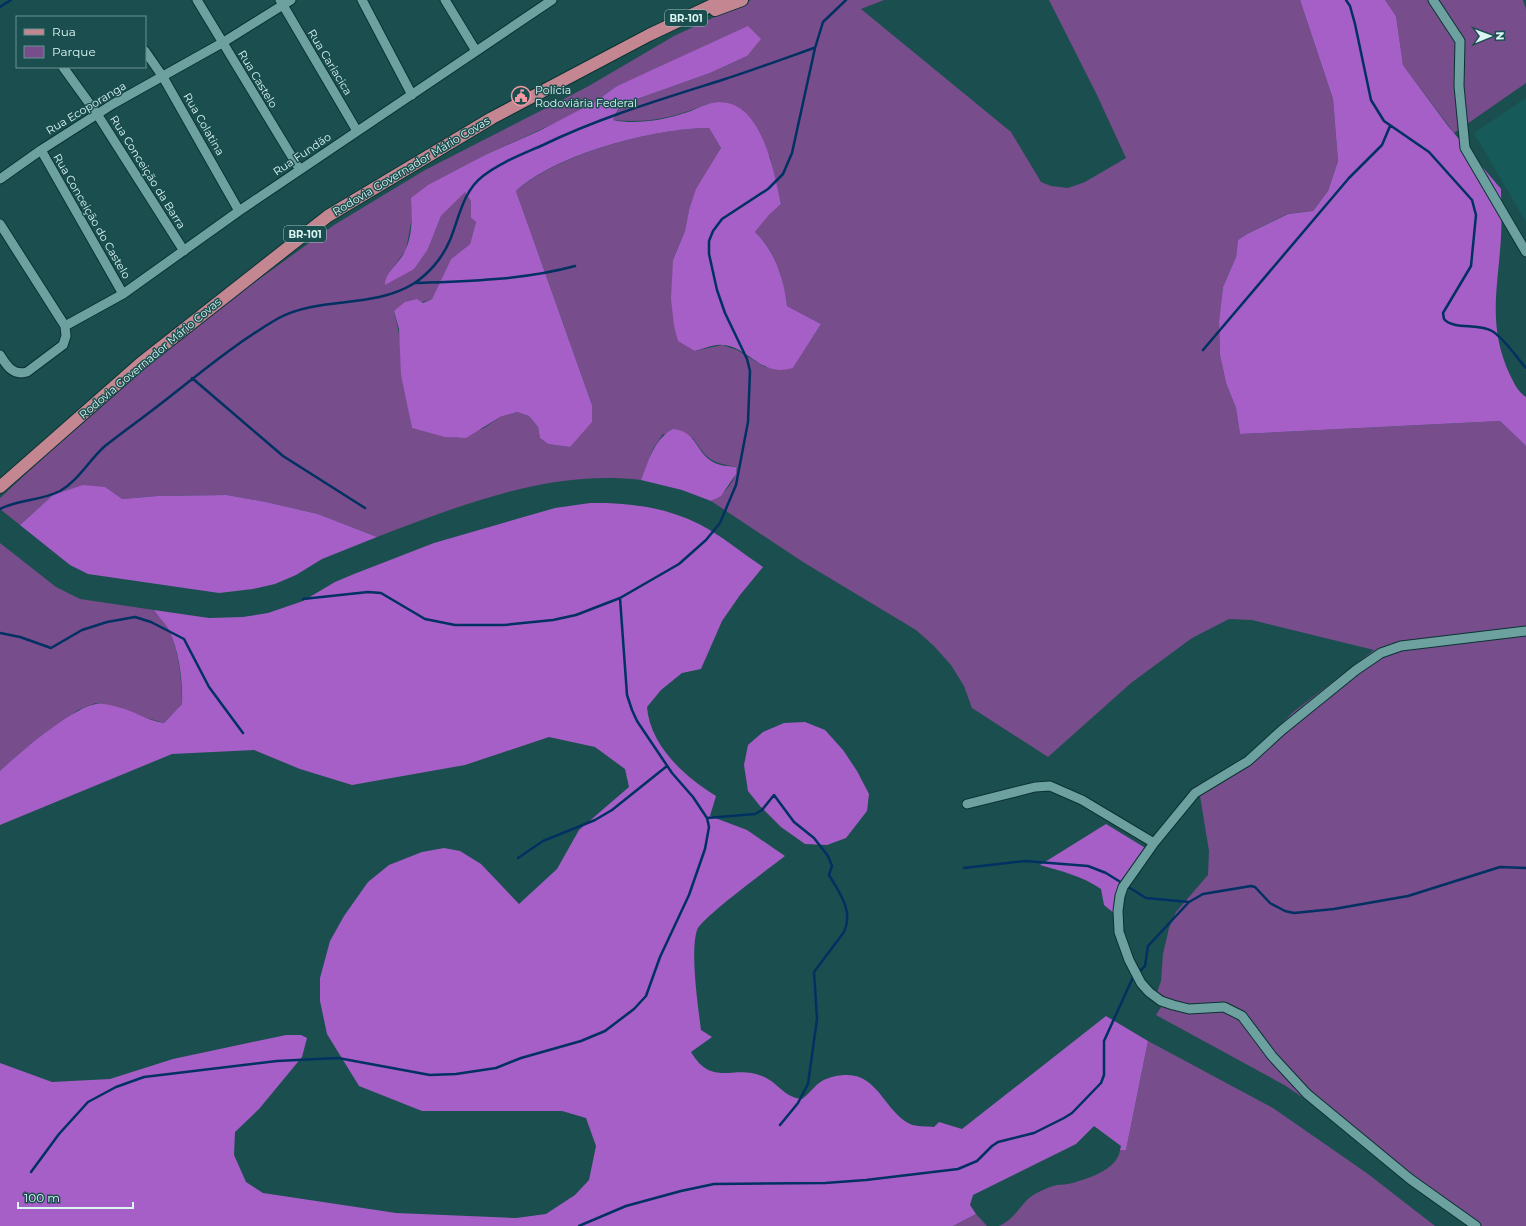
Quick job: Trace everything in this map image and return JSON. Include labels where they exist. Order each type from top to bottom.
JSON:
[{"type":"main road","name":"Rodovia Governador Mário Covas","points":[[0,487],[141,363],[328,216],[492,118],[649,35],[723,0]]},
{"type":"main road","points":[[649,35],[742,0]]},
{"type":"street","name":"Rua Castelo","points":[[197,0],[300,170]]},
{"type":"street","points":[[362,0],[412,95]]},
{"type":"street","points":[[445,0],[476,51]]},
{"type":"street","name":"Rua Fundão","points":[[65,329],[123,294],[239,210],[552,0]]},
{"type":"street","points":[[1432,0],[1460,41],[1459,86],[1465,148],[1526,252]]},
{"type":"street","name":"Rua Ecoporanga","points":[[0,179],[41,150],[97,114],[222,43],[284,2]]},
{"type":"street","name":"Rua Cariacica","points":[[284,2],[357,131]]},
{"type":"street","name":"Rua Colatina","points":[[146,53],[163,76],[239,210]]},
{"type":"street","name":"Rua Conceição da Barra","points":[[64,68],[97,114],[184,251]]},
{"type":"street","name":"Rua Conceição do Castelo","points":[[41,150],[123,294]]},
{"type":"street","points":[[0,224],[65,329],[66,336],[63,345],[27,372],[17,374],[13,372],[2,357]]},
{"type":"street","points":[[1476,1226],[1410,1179],[1307,1094],[1272,1056],[1242,1016],[1224,1007],[1195,1009],[1161,1001],[1141,982],[1123,945],[1119,932],[1118,912],[1120,896],[1124,887],[1154,843],[1195,793],[1248,761],[1319,700],[1381,653],[1401,646],[1526,631]]},
{"type":"street","points":[[967,804],[1035,787],[1050,786],[1082,800],[1154,843]]},
{"type":"shaded area","points":[[1300,0],[1385,0],[1396,16],[1403,65],[1448,126],[1501,189],[1501,231],[1496,290],[1496,323],[1498,340],[1510,375],[1518,390],[1526,397],[1526,446],[1500,421],[1240,434],[1236,408],[1226,383],[1220,355],[1219,321],[1223,287],[1236,257],[1238,240],[1288,214],[1313,211],[1328,191],[1338,161],[1333,99]]},
{"type":"shaded area","points":[[748,26],[761,39],[747,56],[710,73],[619,107],[613,120],[640,122],[659,120],[677,116],[708,104],[726,103],[740,109],[752,120],[761,135],[768,153],[774,171],[781,204],[769,215],[755,232],[768,248],[777,266],[784,286],[787,306],[821,324],[793,368],[782,370],[772,369],[740,350],[731,347],[716,345],[695,351],[678,341],[674,326],[671,299],[673,260],[685,231],[689,210],[696,189],[721,148],[709,128],[687,129],[635,138],[580,155],[555,166],[534,178],[516,191],[592,405],[592,422],[570,447],[548,444],[540,438],[538,427],[529,416],[517,412],[500,417],[466,438],[445,437],[412,428],[401,375],[399,329],[394,311],[405,302],[417,299],[423,303],[432,299],[451,259],[470,244],[476,222],[471,218],[471,201],[465,192],[441,216],[428,249],[414,269],[385,285],[387,276],[403,255],[408,245],[412,211],[411,198],[428,185],[487,154],[539,131],[593,103],[617,86]]},
{"type":"shaded area","points":[[1526,98],[1526,222],[1474,133]]},
{"type":"shaded area","points":[[673,429],[681,431],[692,438],[707,458],[713,462],[721,465],[736,467],[736,474],[721,496],[711,501],[682,490],[641,480],[657,444],[666,433]]},
{"type":"shaded area","points":[[83,485],[105,487],[122,499],[157,496],[227,495],[318,514],[377,537],[322,559],[296,575],[275,584],[253,589],[219,593],[88,574],[70,565],[20,525],[53,495]]},
{"type":"shaded area","points":[[590,503],[618,503],[673,513],[699,524],[715,533],[763,567],[740,595],[722,621],[701,669],[682,673],[661,690],[647,707],[655,735],[671,759],[693,780],[716,796],[710,816],[747,830],[785,856],[711,914],[697,930],[694,965],[701,1030],[712,1037],[691,1052],[699,1063],[707,1069],[715,1072],[742,1072],[762,1076],[795,1098],[802,1099],[822,1081],[831,1077],[840,1075],[857,1076],[874,1087],[894,1111],[910,1124],[934,1127],[939,1122],[962,1129],[1106,1016],[1148,1041],[1126,1150],[1120,1150],[1121,1146],[1094,1126],[1076,1144],[973,1195],[970,1205],[976,1214],[953,1226],[0,1226],[0,1063],[52,1082],[110,1079],[173,1059],[286,1035],[301,1035],[307,1038],[302,1057],[259,1109],[235,1132],[234,1155],[246,1182],[263,1193],[396,1213],[516,1218],[546,1214],[575,1195],[589,1180],[596,1146],[586,1118],[562,1111],[422,1111],[359,1086],[327,1034],[320,1001],[320,978],[330,941],[344,916],[368,882],[389,865],[422,852],[444,848],[460,851],[481,864],[519,904],[557,869],[579,830],[629,787],[625,769],[595,747],[549,737],[465,765],[352,785],[300,769],[254,750],[172,754],[0,825],[0,771],[32,743],[60,722],[86,707],[96,704],[106,704],[123,708],[152,720],[164,723],[182,704],[182,686],[178,657],[172,638],[169,630],[154,610],[209,618],[243,617],[268,613],[303,601],[335,582],[434,543],[555,508]]},
{"type":"shaded area","points":[[805,722],[825,730],[843,750],[857,771],[869,794],[867,811],[846,838],[827,845],[805,844],[781,827],[760,806],[748,791],[744,765],[748,745],[763,732],[784,723]]},
{"type":"shaded area","points":[[1106,824],[1147,849],[1116,892],[1115,914],[1104,905],[1101,889],[1094,884],[1079,877],[1040,865]]},
{"type":"green space","points":[[751,0],[884,0],[861,9],[1011,132],[1041,182],[1051,186],[1068,188],[1085,182],[1126,158],[1096,93],[1049,0],[1300,0],[1333,99],[1338,161],[1328,191],[1313,211],[1287,214],[1238,240],[1236,257],[1223,287],[1219,321],[1220,355],[1226,383],[1236,408],[1240,434],[1500,421],[1526,446],[1526,1226],[1476,1226],[1389,1158],[1286,1086],[1156,1015],[1166,999],[1157,992],[1161,981],[1163,954],[1169,928],[1176,912],[1208,875],[1209,851],[1198,784],[1213,782],[1241,766],[1292,713],[1374,650],[1252,620],[1229,619],[1192,638],[1131,683],[1048,757],[972,708],[964,686],[951,665],[934,646],[916,630],[803,562],[711,501],[720,495],[732,482],[736,472],[736,467],[710,459],[706,456],[693,438],[663,434],[653,449],[641,480],[607,478],[573,480],[506,492],[441,513],[377,537],[318,514],[227,495],[157,496],[122,499],[53,495],[20,525],[0,509],[0,498],[123,383],[205,318],[334,225],[425,170],[587,87],[674,36]],"holes":[[[747,56],[710,73],[637,99],[619,108],[613,120],[637,121],[673,116],[707,104],[770,157],[781,204],[769,215],[755,232],[762,239],[773,256],[784,286],[787,306],[821,324],[793,368],[765,367],[737,350],[722,345],[695,351],[673,260],[685,231],[689,210],[721,148],[709,128],[687,129],[635,138],[581,155],[534,178],[516,191],[592,405],[570,447],[548,444],[540,438],[538,427],[529,416],[517,412],[500,417],[484,428],[457,438],[412,428],[400,340],[394,311],[432,299],[451,259],[470,244],[476,222],[471,218],[471,201],[465,191],[441,216],[428,249],[389,273],[406,250],[412,217],[458,171],[487,154],[566,118],[593,103],[617,86],[681,58]]]},
{"type":"green space","points":[[1385,0],[1523,0],[1526,9],[1526,83],[1454,133],[1403,65],[1396,16]]},
{"type":"green space","points":[[0,543],[56,587],[80,599],[154,610],[169,630],[178,657],[181,685],[182,704],[164,723],[96,703],[78,710],[19,754],[0,771]]},
{"type":"green space","points":[[1148,1041],[1273,1108],[1368,1174],[1435,1226],[999,1226],[1004,1224],[1028,1199],[1037,1193],[1055,1185],[1068,1184],[1100,1173],[1113,1163],[1118,1157],[1120,1150],[1126,1150]]},
{"type":"green space","points":[[976,1214],[987,1226],[953,1226]]},
{"type":"waterway","points":[[0,7],[11,0]]},
{"type":"waterway","points":[[303,599],[368,592],[381,593],[425,619],[455,625],[504,625],[553,620],[576,615],[620,598],[679,564],[706,540],[720,523],[736,485],[748,422],[750,371],[747,359],[725,313],[717,290],[709,254],[709,241],[713,231],[722,219],[768,189],[783,174],[792,153],[815,48],[823,22],[846,0]]},
{"type":"waterway","points":[[1346,0],[1350,6],[1355,24],[1371,100],[1384,121],[1429,152],[1472,200],[1476,215],[1471,266],[1443,313],[1444,319],[1460,326],[1480,327],[1492,331],[1506,343],[1526,368]]},
{"type":"waterway","points":[[0,509],[15,503],[60,491],[73,481],[105,446],[233,348],[277,319],[310,307],[380,297],[397,292],[419,280],[435,265],[444,253],[462,205],[471,189],[483,176],[497,167],[565,135],[609,117],[814,48]]},
{"type":"waterway","points":[[1203,350],[1349,178],[1382,145],[1390,126]]},
{"type":"waterway","points":[[416,283],[516,277],[556,271],[575,266]]},
{"type":"waterway","points":[[192,378],[283,456],[365,508]]},
{"type":"waterway","points":[[31,1172],[59,1134],[88,1102],[116,1087],[144,1077],[277,1061],[338,1058],[430,1075],[456,1074],[496,1068],[521,1058],[581,1041],[605,1031],[634,1009],[646,996],[660,957],[689,895],[705,849],[709,827],[707,818],[693,797],[672,773],[637,721],[632,710],[627,695],[620,598]]},
{"type":"waterway","points":[[0,633],[20,637],[51,648],[82,630],[107,622],[135,617],[151,622],[184,639],[209,687],[243,733]]},
{"type":"waterway","points":[[518,858],[543,841],[595,820],[612,810],[667,766]]},
{"type":"waterway","points":[[707,818],[755,814],[762,810],[774,795],[794,822],[814,838],[828,856],[832,866],[829,875],[841,895],[846,909],[847,924],[844,932],[814,972],[817,1019],[808,1084],[798,1103],[780,1125]]},
{"type":"waterway","points":[[964,868],[1025,861],[1088,866],[1106,873],[1146,898],[1189,902]]},
{"type":"waterway","points":[[1139,972],[1145,966],[1148,946],[1189,902],[1203,894],[1251,886],[1255,887],[1270,903],[1285,911],[1294,913],[1334,909],[1408,896],[1500,867],[1526,868]]},
{"type":"waterway","points":[[579,1226],[626,1206],[681,1191],[714,1184],[825,1183],[866,1180],[958,1169],[977,1161],[998,1142],[1034,1133],[1072,1113],[1101,1083],[1104,1075],[1104,1041],[1134,975]]},
{"type":"place","name":"Polícia Rodoviária Federal","points":[[521,96]]}]
